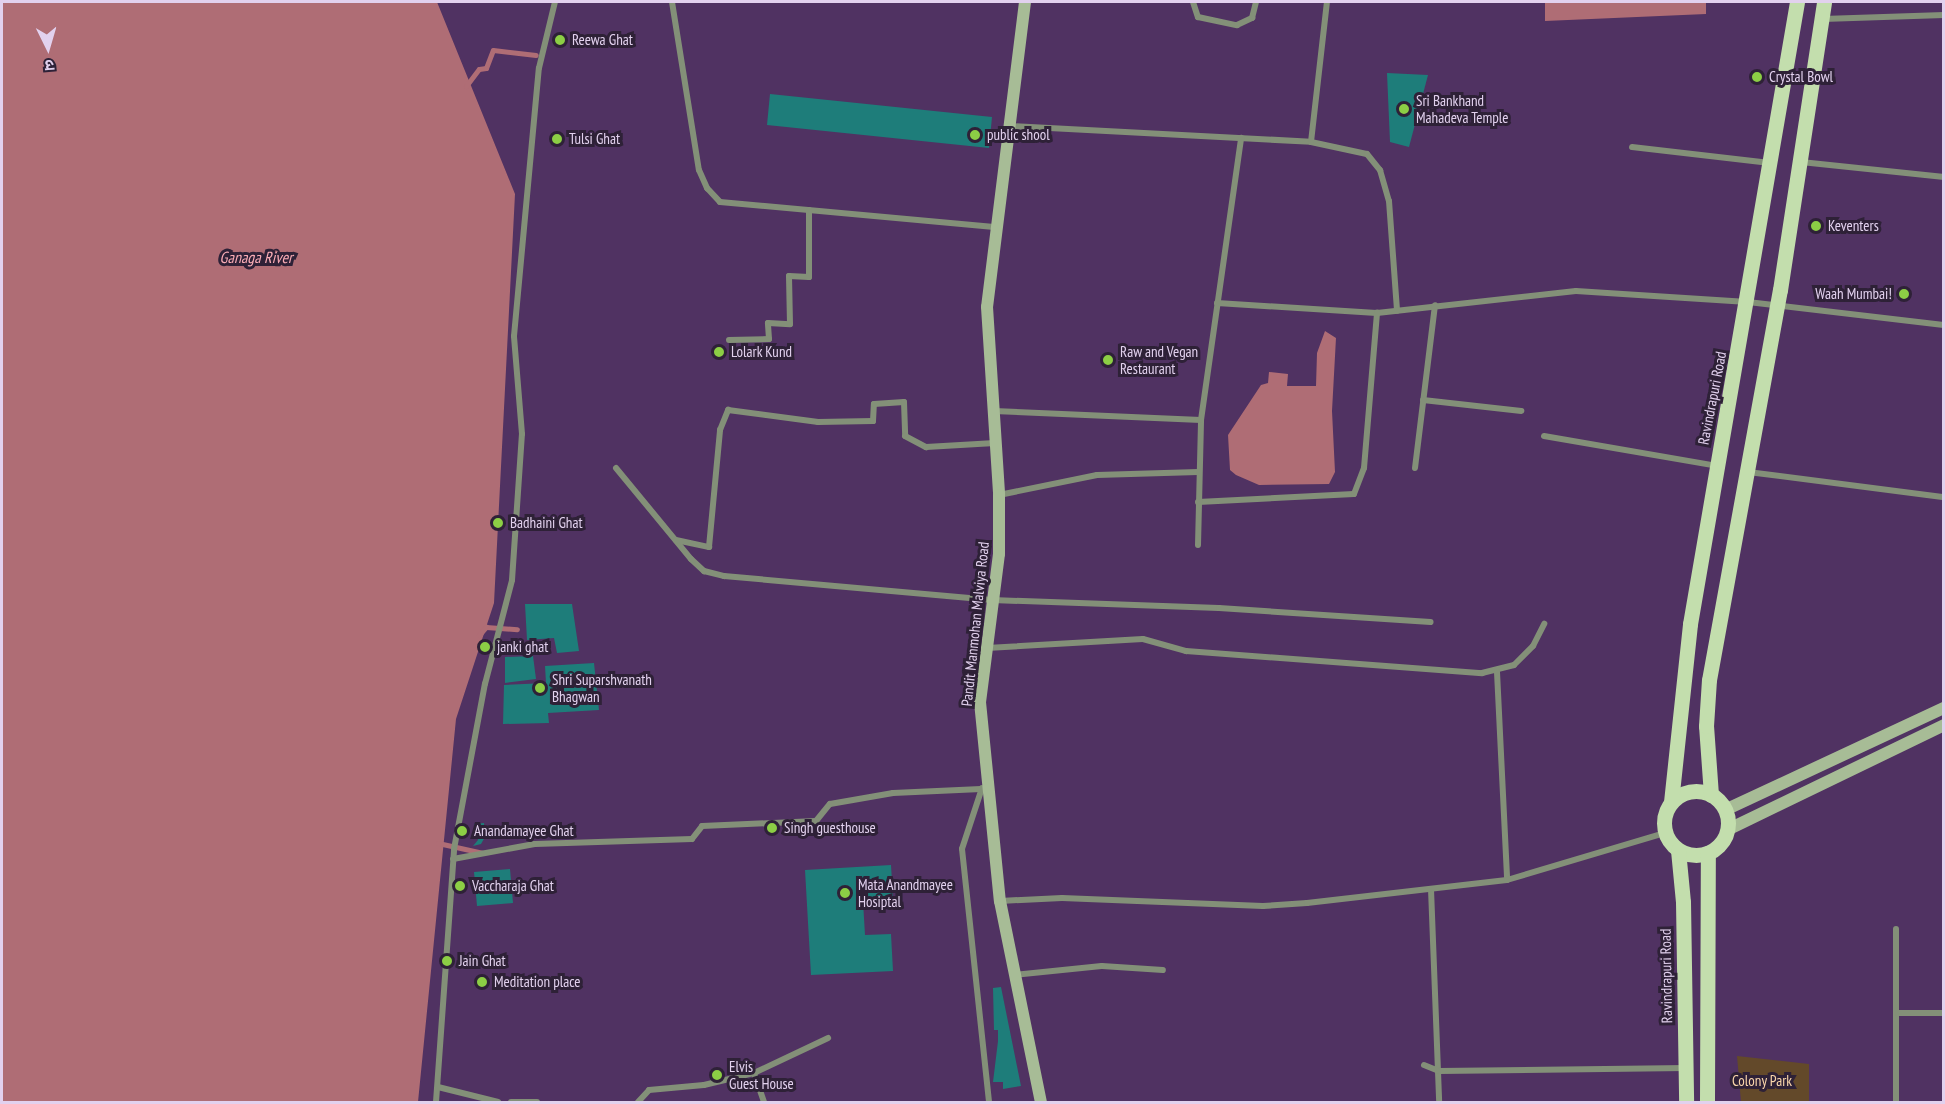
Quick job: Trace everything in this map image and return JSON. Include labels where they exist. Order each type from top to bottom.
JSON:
[{"type":"main road","name":"Ravindrapuri Road","points":[[1671,802],[1690,624],[1748,302],[1797,2]]},
{"type":"main road","points":[[1711,795],[1706,726],[1709,680],[1745,471],[1777,306],[1824,2]]},
{"type":"main road","points":[[1690,792],[1711,795],[1725,810],[1727,830],[1723,840],[1708,853],[1688,854],[1678,850],[1665,833],[1666,812],[1671,802],[1690,792]]},
{"type":"main road","name":"Ravindrapuri Road","points":[[1678,850],[1686,1102]]},
{"type":"main road","points":[[1707,1102],[1708,853]]},
{"type":"street","points":[[436,1102],[453,859],[485,684],[512,580],[522,434],[514,336],[539,68],[555,2]]},
{"type":"street","points":[[672,2],[699,170],[707,188],[720,202],[997,227]]},
{"type":"street","name":"Pandit Manmohan Malviya Road","points":[[1025,2],[987,307],[999,495],[999,554],[980,702],[983,784],[1000,901],[1013,975],[1041,1102]]},
{"type":"street","points":[[1193,2],[1198,17],[1237,26],[1252,18],[1256,2]]},
{"type":"street","points":[[1311,142],[1327,2]]},
{"type":"street","points":[[1823,19],[1944,15]]},
{"type":"street","points":[[1009,126],[1311,142],[1367,154],[1380,170],[1392,227],[1397,311]]},
{"type":"street","points":[[1198,545],[1201,420],[1241,138]]},
{"type":"street","points":[[1632,147],[1770,163]]},
{"type":"street","points":[[1801,162],[1944,177]]},
{"type":"street","points":[[729,340],[769,339],[768,323],[790,324],[789,276],[809,277],[808,210]]},
{"type":"street","points":[[1217,303],[1377,313],[1576,291],[1748,302],[1944,325]]},
{"type":"street","points":[[1415,468],[1435,305]]},
{"type":"street","points":[[1198,502],[1354,494],[1364,468],[1377,313]]},
{"type":"street","points":[[1423,400],[1521,411]]},
{"type":"street","points":[[675,540],[709,547],[720,430],[728,410],[818,422],[873,421],[874,404],[904,402],[905,436],[926,447],[996,443]]},
{"type":"street","points":[[994,411],[1201,420]]},
{"type":"street","points":[[1544,436],[1718,466]]},
{"type":"street","points":[[616,468],[675,540],[704,571],[724,576],[992,600],[1219,608],[1431,622]]},
{"type":"street","points":[[1745,471],[1944,497]]},
{"type":"street","points":[[999,495],[1097,475],[1198,472]]},
{"type":"street","points":[[987,648],[1143,639],[1186,651],[1454,673],[1497,672],[1525,655],[1544,624]]},
{"type":"street","points":[[1497,672],[1507,880]]},
{"type":"street","points":[[1725,810],[1944,708]]},
{"type":"street","points":[[1727,830],[1944,724]]},
{"type":"street","points":[[453,859],[535,844],[692,838],[702,826],[816,821],[830,804],[983,784],[962,849],[989,1102]]},
{"type":"street","points":[[1000,901],[1117,899],[1263,906],[1431,889],[1507,880],[1665,833]]},
{"type":"street","points":[[1431,889],[1439,1102]]},
{"type":"street","points":[[1896,929],[1898,1013],[1896,1102]]},
{"type":"street","points":[[1013,975],[1102,966],[1163,970]]},
{"type":"street","points":[[1898,1013],[1944,1013]]},
{"type":"street","points":[[638,1102],[649,1090],[704,1085],[754,1073],[828,1038]]},
{"type":"street","points":[[1424,1065],[1439,1071],[1686,1068]]},
{"type":"street","points":[[754,1073],[764,1102]]},
{"type":"street","points":[[438,1087],[498,1102]]},
{"type":"street","points":[[510,1102],[537,1102]]},
{"type":"green space","name":"Colony Park","points":[[1737,1056],[1809,1064],[1809,1102],[1741,1102]]},
{"type":"water","name":"Ganaga River","points":[[2,2],[437,2],[515,194],[494,603],[456,719],[418,1102],[2,1102]]},
{"type":"water","points":[[1545,2],[1706,2],[1706,14],[1545,21]]},
{"type":"water","points":[[1325,331],[1336,338],[1332,411],[1335,472],[1329,484],[1259,485],[1236,475],[1230,470],[1228,435],[1261,385],[1268,383],[1269,372],[1288,374],[1287,386],[1316,386],[1317,353]]},
{"type":"building","name":"Sri Bankhand Mahadeva Temple","points":[[1387,73],[1428,75],[1409,147],[1390,142]]},
{"type":"building","points":[[770,94],[992,117],[989,148],[767,125]]},
{"type":"building","points":[[525,604],[572,604],[579,651],[557,653],[554,638],[527,640]]},
{"type":"building","points":[[533,656],[536,679],[505,683],[505,657]]},
{"type":"building","points":[[594,663],[599,710],[548,713],[549,723],[503,724],[504,685],[546,683],[545,666]]},
{"type":"building","points":[[484,823],[485,837],[481,844],[473,846],[478,840],[474,824]]},
{"type":"building","points":[[891,865],[893,899],[863,901],[865,935],[891,934],[893,971],[811,975],[805,870]]},
{"type":"building","points":[[510,869],[513,903],[477,906],[474,872]]},
{"type":"building","points":[[1001,987],[1021,1086],[1003,1089],[1003,1082],[993,1082],[998,1030],[994,1030],[993,988]]},
{"type":"waterway","points":[[466,86],[479,69],[486,68],[493,50],[536,55]]},
{"type":"waterway","points":[[479,635],[486,627],[517,629]]},
{"type":"waterway","points":[[438,843],[483,853]]},
{"type":"place","name":"Reewa Ghat","points":[[560,40]]},
{"type":"place","name":"Crystal Bowl","points":[[1757,77]]},
{"type":"place","name":"Sri Bankhand Mahadeva Temple","points":[[1404,109]]},
{"type":"place","name":"public shool","points":[[975,135]]},
{"type":"place","name":"Tulsi Ghat","points":[[557,139]]},
{"type":"place","name":"Keventers","points":[[1816,226]]},
{"type":"place","name":"Waah Mumbai!","points":[[1904,294]]},
{"type":"place","name":"Lolark Kund","points":[[719,352]]},
{"type":"place","name":"Raw and Vegan Restaurant","points":[[1108,360]]},
{"type":"place","name":"Badhaini Ghat","points":[[498,523]]},
{"type":"place","name":"janki ghat","points":[[485,647]]},
{"type":"place","name":"Shri Suparshvanath Bhagwan","points":[[540,688]]},
{"type":"place","name":"Singh guesthouse","points":[[772,828]]},
{"type":"place","name":"Anandamayee Ghat","points":[[462,831]]},
{"type":"place","name":"Vaccharaja Ghat","points":[[460,886]]},
{"type":"place","name":"Mata Anandmayee Hosiptal","points":[[845,893]]},
{"type":"place","name":"Jain Ghat","points":[[447,961]]},
{"type":"place","name":"Meditation place","points":[[482,982]]},
{"type":"place","name":"Elvis Guest House","points":[[717,1075]]}]
